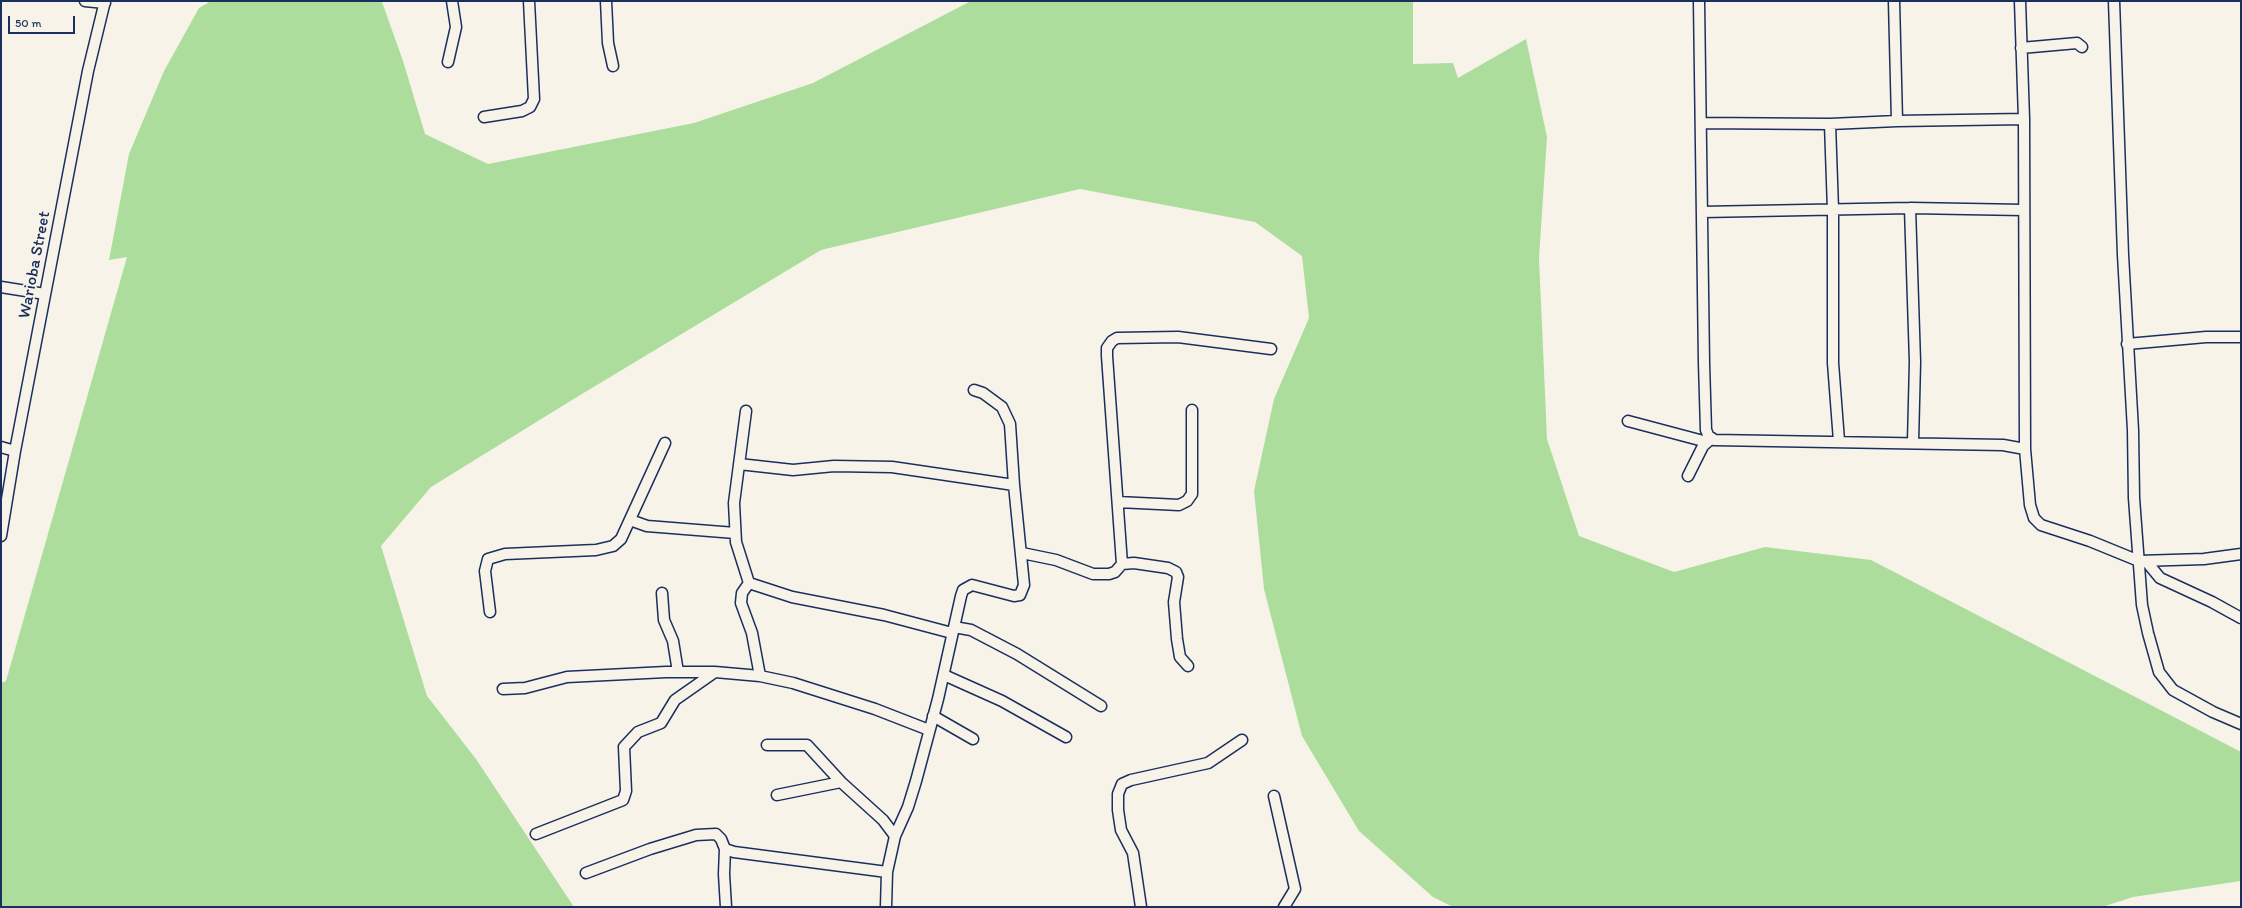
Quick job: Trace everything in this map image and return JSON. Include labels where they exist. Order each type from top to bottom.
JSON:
[{"type":"street","points":[[85,1],[105,2]]},
{"type":"street","points":[[448,62],[456,27],[452,1]]},
{"type":"street","points":[[484,117],[522,111],[530,106],[534,99],[529,1]]},
{"type":"street","points":[[606,1],[608,43],[613,66]]},
{"type":"street","points":[[1699,1],[1706,430],[1709,440]]},
{"type":"street","points":[[1894,1],[1897,121]]},
{"type":"street","points":[[2020,1],[2024,119],[2026,449],[2030,506],[2034,518],[2041,525],[2090,541],[2142,561],[2160,578],[2212,602],[2241,618]]},
{"type":"street","points":[[2114,1],[2127,344],[2142,561],[2142,605],[2159,672],[2173,690],[2213,712],[2241,724]]},
{"type":"street","name":"Warioba Street","points":[[1,536],[15,451],[88,71],[105,2]]},
{"type":"street","points":[[2021,48],[2077,44],[2082,47]]},
{"type":"street","points":[[1701,123],[1830,124],[1897,121],[2024,119]]},
{"type":"street","points":[[1830,124],[1833,210],[1834,363],[1839,441]]},
{"type":"street","points":[[1702,212],[1910,208],[2024,210]]},
{"type":"street","points":[[1910,208],[1915,362],[1913,442]]},
{"type":"street","points":[[1,287],[45,294]]},
{"type":"street","points":[[1122,564],[1107,348],[1112,341],[1117,338],[1178,337],[1271,349]]},
{"type":"street","points":[[2127,344],[2206,337],[2241,337]]},
{"type":"street","points":[[886,907],[887,872],[895,836],[908,807],[930,730],[944,675],[960,596],[966,587],[972,586],[1014,596],[1023,592],[1022,553],[1014,485],[1010,424],[1007,415],[992,399],[983,393],[974,390]]},
{"type":"street","points":[[1118,502],[1179,505],[1187,501],[1192,494],[1192,410]]},
{"type":"street","points":[[746,412],[734,503],[735,533],[749,583]]},
{"type":"street","points":[[1628,420],[1709,440],[1913,442],[2003,445],[2026,449]]},
{"type":"street","points":[[1688,476],[1697,456],[1709,440]]},
{"type":"street","points":[[490,612],[485,571],[488,559],[505,554],[606,549],[621,539],[665,443]]},
{"type":"street","points":[[1,447],[15,451]]},
{"type":"street","points":[[739,464],[793,470],[834,466],[911,469],[1014,485]]},
{"type":"street","points":[[630,520],[647,526],[735,533]]},
{"type":"street","points":[[1022,553],[1056,560],[1093,574],[1109,574],[1115,572],[1122,564],[1134,563],[1168,568],[1176,572],[1178,577],[1174,602],[1179,651],[1182,660],[1188,666]]},
{"type":"street","points":[[2142,561],[2204,559],[2241,554]]},
{"type":"street","points":[[749,583],[792,597],[953,630],[971,630],[1017,654],[1101,706]]},
{"type":"street","points":[[749,583],[742,593],[741,603],[752,633],[760,676]]},
{"type":"street","points":[[662,593],[664,620],[673,641],[678,672]]},
{"type":"street","points":[[503,689],[525,688],[567,677],[678,672],[715,672],[760,676],[793,683],[875,709],[930,730]]},
{"type":"street","points":[[536,834],[623,800],[626,791],[624,747],[638,732],[660,723],[674,700],[715,672]]},
{"type":"street","points":[[944,675],[1002,701],[1066,737]]},
{"type":"street","points":[[933,716],[973,739]]},
{"type":"street","points":[[1141,907],[1132,853],[1121,830],[1118,794],[1122,784],[1131,780],[1208,763],[1242,740]]},
{"type":"street","points":[[767,745],[808,745],[841,782],[883,820],[895,836]]},
{"type":"street","points":[[777,795],[841,782]]},
{"type":"street","points":[[1274,796],[1295,889],[1284,907]]},
{"type":"street","points":[[586,873],[650,849],[696,835],[716,834],[721,839],[725,849],[724,874],[726,907]]},
{"type":"street","points":[[725,849],[734,852],[887,872]]},
{"type":"green space","points":[[211,1],[382,2],[403,61],[425,134],[488,164],[694,123],[813,83],[971,1],[1413,1],[1413,64],[1453,63],[1458,78],[1526,39],[1547,137],[1539,258],[1547,439],[1579,536],[1674,572],[1765,547],[1871,560],[2147,703],[2241,752],[2241,881],[2133,897],[2102,907],[1453,907],[1433,897],[1359,831],[1302,736],[1264,589],[1254,491],[1274,399],[1309,318],[1302,256],[1255,222],[1080,189],[821,250],[431,487],[381,546],[427,696],[476,759],[574,907],[1,907],[1,683],[6,681],[127,257],[109,260],[129,154],[164,71],[199,8]]}]
